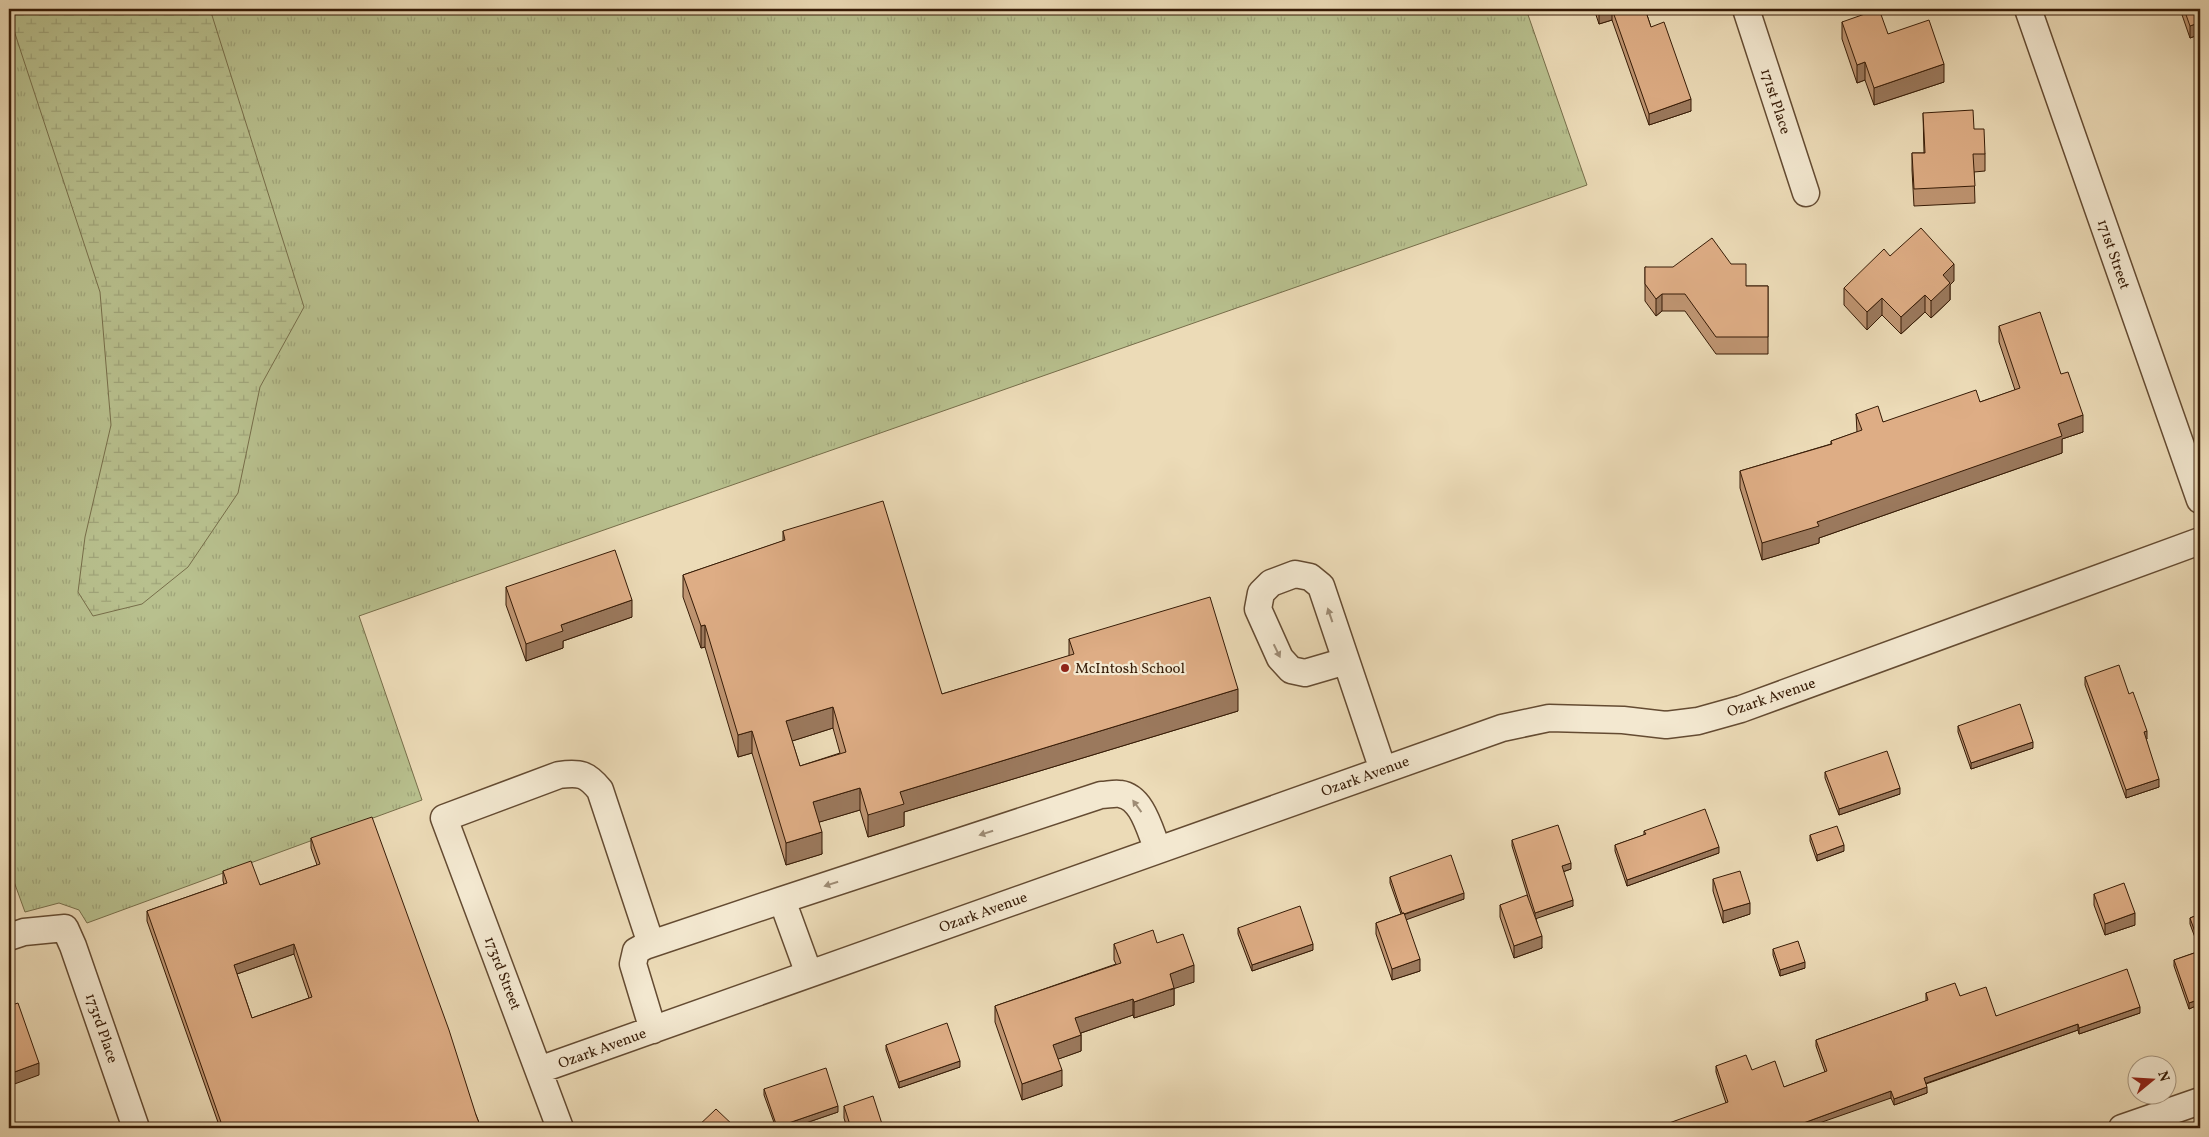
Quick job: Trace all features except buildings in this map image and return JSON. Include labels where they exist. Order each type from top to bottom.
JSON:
[{"type":"street","name":"171st Place","points":[[1746,9],[1806,193]]},
{"type":"street","name":"171st Street","points":[[2028,9],[2200,500]]},
{"type":"street","name":"Ozark Avenue","points":[[539,1070],[1502,728],[1549,718],[1591,719],[1666,725],[1698,721],[1742,708],[2200,541]]},
{"type":"street","points":[[1346,661],[1383,770]]},
{"type":"street","name":"173rd Street","points":[[560,1128],[444,818],[560,775],[576,773],[590,778],[600,790],[651,944]]},
{"type":"street","points":[[653,1030],[633,964],[636,951],[651,944],[1101,796],[1120,794],[1131,798],[1141,810],[1158,850]]},
{"type":"street","points":[[782,900],[809,974]]},
{"type":"street","name":"173rd Place","points":[[9,937],[24,932],[65,928],[74,946],[136,1128]]},
{"type":"street","points":[[2122,1128],[2200,1100]]},
{"type":"green space","points":[[9,9],[1526,9],[1587,185],[359,616],[422,800],[87,923],[79,910],[59,903],[25,912],[9,868]]},
{"type":"green space","points":[[9,9],[210,9],[304,307],[260,387],[238,493],[188,567],[142,604],[93,616],[78,592],[85,537],[111,425],[100,292],[9,15]]},
{"type":"place","name":"McIntosh School","points":[[1065,668]]}]
